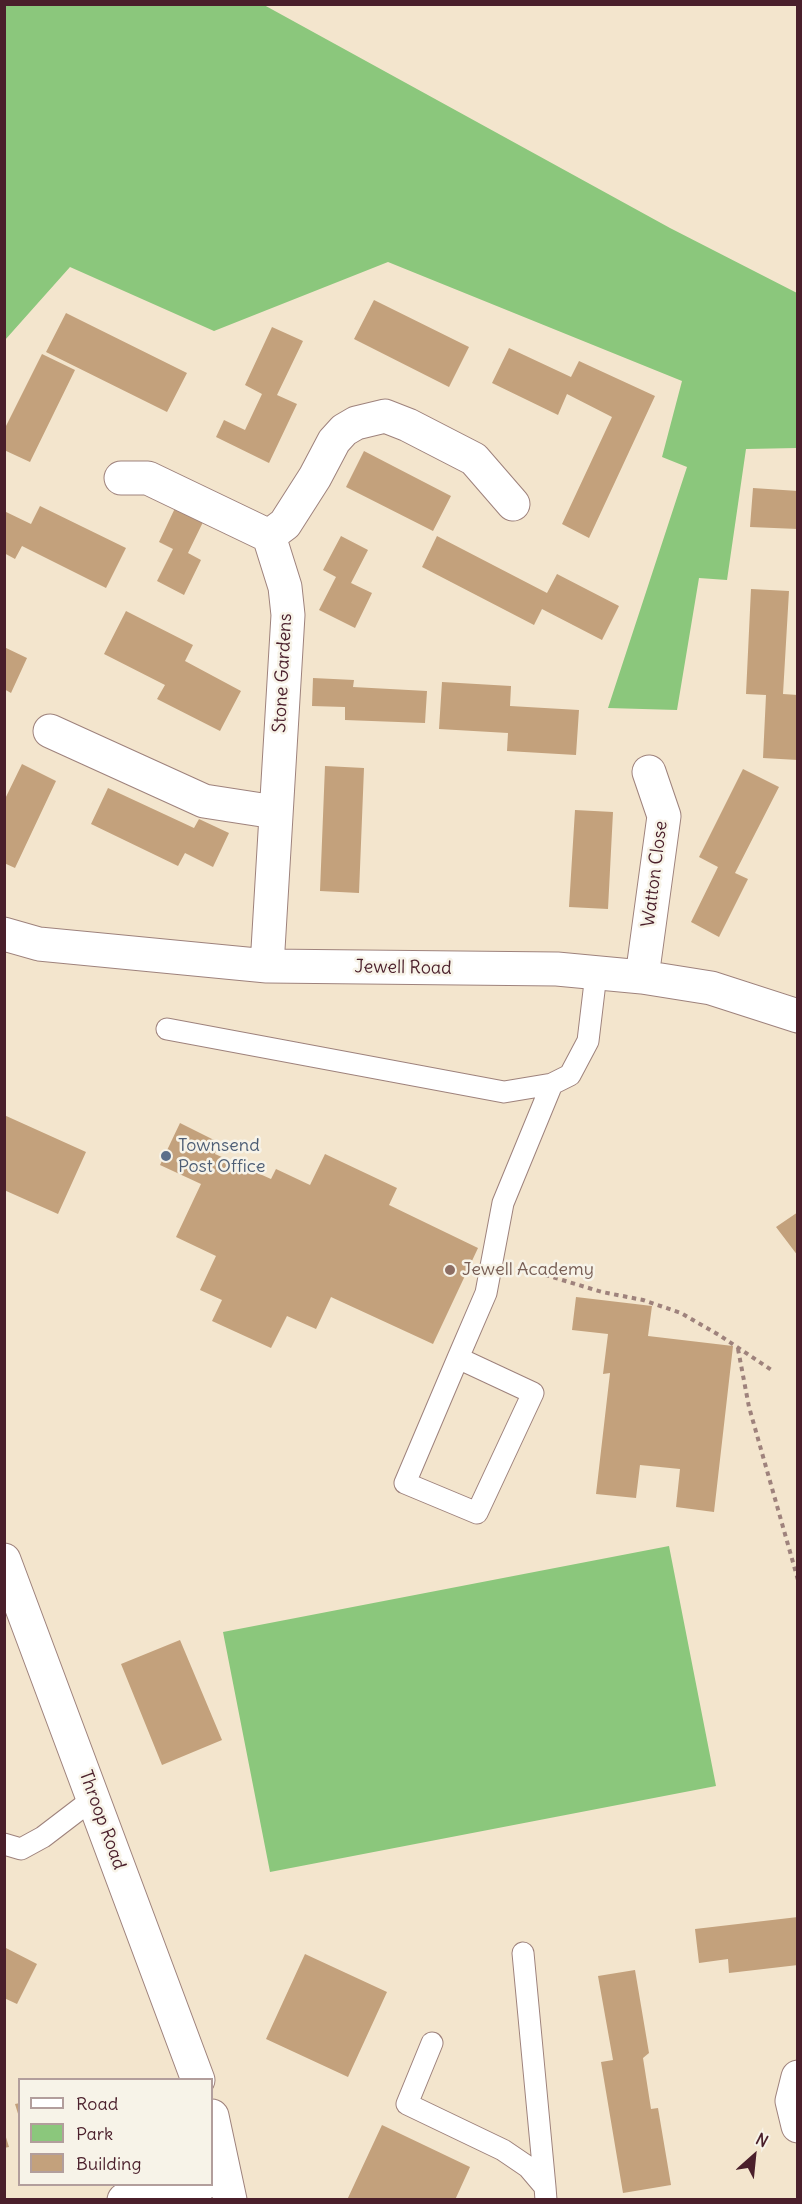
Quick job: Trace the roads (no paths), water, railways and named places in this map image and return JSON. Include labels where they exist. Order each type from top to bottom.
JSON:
[{"type":"street","points":[[121,478],[148,478],[269,536],[285,524],[334,441],[344,430],[357,423],[386,416],[474,459],[513,504]]},
{"type":"street","name":"Stone Gardens","points":[[267,966],[288,615],[285,586],[269,536]]},
{"type":"street","points":[[50,731],[204,801],[275,812]]},
{"type":"street","name":"Watton Close","points":[[642,978],[664,816],[649,772]]},
{"type":"street","name":"Jewell Road","points":[[4,934],[39,944],[267,966],[557,969],[711,988],[798,1016]]},
{"type":"street","name":"Throop Road","points":[[4,1560],[198,2078]]},
{"type":"street","points":[[798,2077],[792,2101],[798,2126]]},
{"type":"street","points":[[124,2199],[218,2187],[213,2128]]},
{"type":"lane","points":[[167,1029],[504,1092],[552,1084],[570,1075],[588,1041],[596,974]]},
{"type":"lane","points":[[458,1358],[533,1394],[477,1513],[405,1483],[458,1358],[486,1293],[504,1203],[552,1084]]},
{"type":"lane","points":[[4,1844],[21,1849],[43,1837],[94,1798]]},
{"type":"lane","points":[[523,1953],[546,2193]]},
{"type":"lane","points":[[432,2043],[407,2104],[503,2150],[528,2167],[546,2193]]},
{"type":"place","name":"Townsend Post Office","points":[[166,1156]]},
{"type":"place","name":"Jewell Academy","points":[[450,1270]]}]
